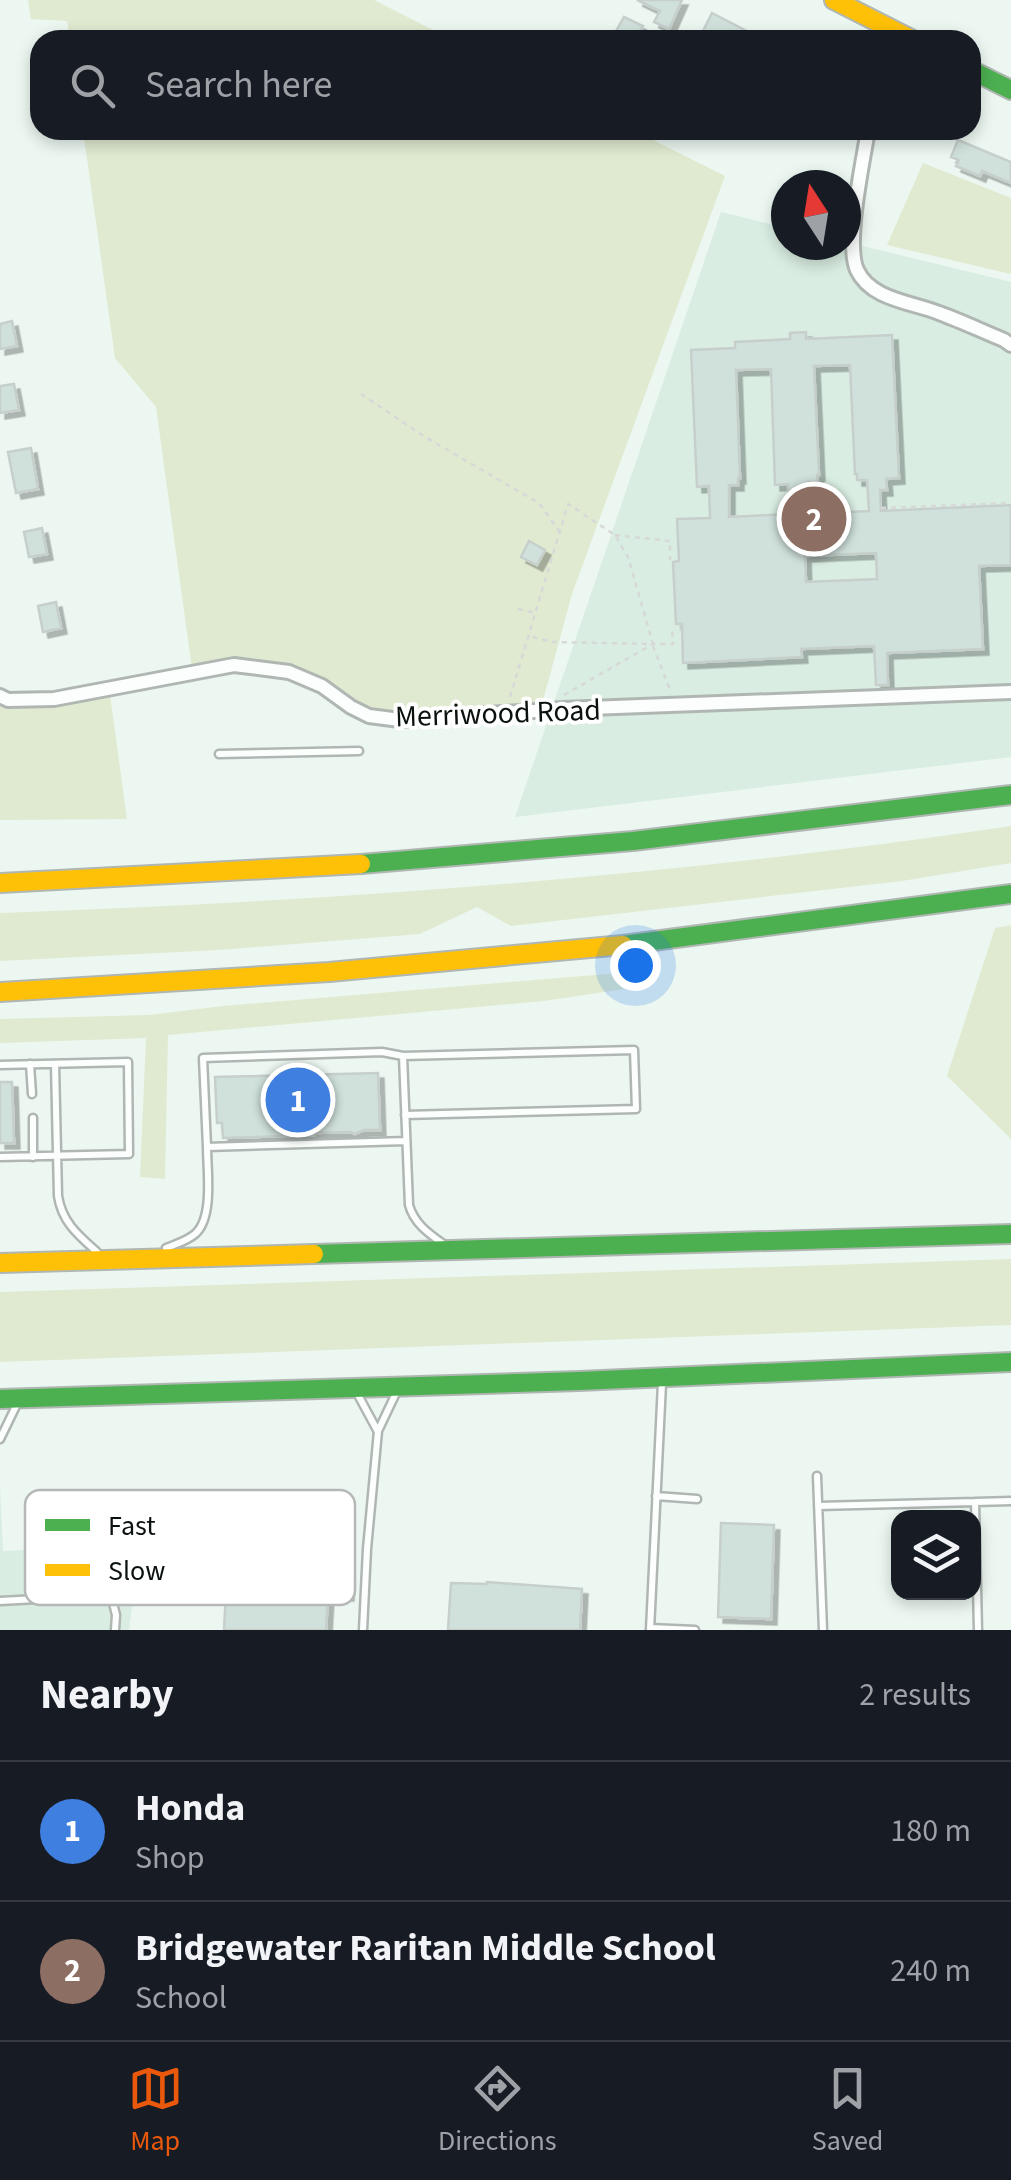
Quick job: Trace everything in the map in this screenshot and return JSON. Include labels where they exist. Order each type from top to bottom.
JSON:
[{"type":"main road","points":[[834,0],[879,30]]},
{"type":"main road","points":[[981,75],[1011,90]]},
{"type":"main road","points":[[0,883],[334,867],[533,850],[864,816],[1011,794]]},
{"type":"main road","points":[[0,992],[353,970],[549,952],[1011,894]]},
{"type":"main road","points":[[0,1263],[1011,1234]]},
{"type":"main road","points":[[10,1399],[1011,1362]]},
{"type":"street","points":[[867,140],[854,228],[854,258],[864,281],[896,300],[936,312],[1011,345]]},
{"type":"street","name":"Merriwood Road","points":[[0,696],[8,700],[54,699],[234,665],[289,672],[322,686],[369,716],[400,720],[1011,692]]},
{"type":"lane","points":[[219,754],[359,751]]},
{"type":"lane","points":[[141,1258],[186,1240],[203,1225],[206,1216],[204,1058],[634,1050],[636,1108],[406,1115]]},
{"type":"lane","points":[[403,1056],[409,1205],[426,1232],[452,1250]]},
{"type":"lane","points":[[0,1065],[128,1062],[130,1154],[0,1158]]},
{"type":"lane","points":[[30,1064],[32,1094]]},
{"type":"lane","points":[[55,1064],[60,1210],[66,1222],[106,1260]]},
{"type":"lane","points":[[33,1118],[33,1156]]},
{"type":"lane","points":[[207,1147],[406,1141]]},
{"type":"lane","points":[[662,1377],[650,1629],[695,1630]]},
{"type":"lane","points":[[363,1630],[378,1431],[399,1385]]},
{"type":"lane","points":[[353,1387],[378,1431]]},
{"type":"lane","points":[[0,1439],[10,1399]]},
{"type":"lane","points":[[817,1476],[823,1630]]},
{"type":"lane","points":[[656,1496],[697,1499]]},
{"type":"lane","points":[[818,1506],[1011,1501]]},
{"type":"lane","points":[[975,1502],[978,1630]]},
{"type":"lane","points":[[0,1601],[25,1600]]},
{"type":"lane","points":[[113,1605],[115,1630]]},
{"type":"path","points":[[361,394],[425,437],[539,503],[560,533]]},
{"type":"path","points":[[881,508],[1011,503]]},
{"type":"path","points":[[506,713],[568,504],[615,535],[628,557],[672,695]]},
{"type":"path","points":[[615,535],[670,541],[670,560]]},
{"type":"path","points":[[518,609],[536,613]]},
{"type":"path","points":[[528,636],[553,642],[673,644],[672,628]]},
{"type":"path","points":[[554,700],[653,644]]},
{"type":"shaded area","points":[[28,0],[374,0],[433,30],[68,30],[67,21],[31,19]]},
{"type":"shaded area","points":[[84,140],[653,140],[725,176],[572,594],[539,715],[380,720],[270,666],[192,669],[156,407],[115,358]]},
{"type":"shaded area","points":[[923,163],[1011,198],[1011,274],[887,245]]},
{"type":"shaded area","points":[[721,212],[771,224],[771,260],[861,260],[861,246],[1011,282],[1011,757],[515,817]]},
{"type":"shaded area","points":[[110,695],[127,819],[0,820],[0,703],[55,705]]},
{"type":"shaded area","points":[[1011,826],[1011,863],[902,881],[511,926],[477,907],[420,934],[218,950],[0,961],[0,913],[507,884],[759,859]]},
{"type":"shaded area","points":[[1011,925],[1011,1139],[947,1076],[995,928]]},
{"type":"shaded area","points":[[643,971],[644,986],[544,1001],[168,1035],[165,1179],[140,1177],[146,1038],[0,1043],[0,1019],[149,1015]]},
{"type":"shaded area","points":[[1011,1259],[1011,1325],[0,1362],[0,1292]]},
{"type":"shaded area","points":[[0,1486],[3,1551],[25,1550],[25,1605],[132,1605],[129,1630],[0,1630]]},
{"type":"building","points":[[637,0],[682,0],[669,29],[654,22],[660,11]]},
{"type":"building","points":[[712,13],[745,30],[704,30]]},
{"type":"building","points":[[624,17],[643,26],[641,30],[617,30]]},
{"type":"building","points":[[958,140],[1011,162],[1011,183],[956,166],[959,160],[951,157]]},
{"type":"building","points":[[12,321],[17,346],[0,349],[0,324]]},
{"type":"building","points":[[806,332],[806,339],[892,335],[899,478],[886,479],[887,490],[880,490],[881,511],[1011,505],[1011,565],[979,566],[983,649],[887,653],[888,685],[876,685],[874,646],[801,649],[802,657],[683,663],[682,624],[676,624],[673,562],[679,561],[677,519],[710,518],[709,486],[697,487],[691,350],[735,348],[735,342],[790,339],[790,333]],"holes":[[[850,365],[855,474],[857,480],[867,480],[869,511],[809,514],[808,482],[818,482],[819,475],[814,366]],[[771,369],[775,485],[788,484],[789,514],[729,517],[729,485],[738,485],[740,478],[736,370]],[[876,553],[877,579],[806,582],[805,556]]]},
{"type":"building","points":[[14,384],[19,410],[0,413],[0,386]]},
{"type":"building","points":[[31,448],[38,489],[16,493],[8,452]]},
{"type":"building","points":[[42,528],[47,554],[29,557],[24,532]]},
{"type":"building","points":[[529,541],[545,550],[537,565],[521,557]]},
{"type":"building","points":[[56,602],[61,628],[43,632],[38,606]]},
{"type":"building","points":[[378,1073],[380,1130],[223,1138],[222,1123],[217,1123],[215,1077]]},
{"type":"building","points":[[0,1082],[12,1082],[14,1143],[0,1143]]},
{"type":"building","points":[[721,1523],[774,1525],[771,1619],[718,1617]]},
{"type":"building","points":[[451,1583],[582,1589],[580,1630],[448,1630]]},
{"type":"building","points":[[225,1605],[327,1605],[326,1630],[224,1630]]},
{"type":"traffic: fast","points":[[981,75],[1011,90]]},
{"type":"traffic: fast","points":[[361,864],[633,841],[1011,795]]},
{"type":"traffic: fast","points":[[623,945],[1011,894]]},
{"type":"traffic: fast","points":[[314,1254],[1011,1234]]},
{"type":"traffic: fast","points":[[0,1399],[579,1381],[1011,1362]]},
{"type":"traffic: slow","points":[[834,0],[893,30]]},
{"type":"traffic: slow","points":[[0,883],[361,864]]},
{"type":"traffic: slow","points":[[0,992],[329,972],[623,945]]},
{"type":"traffic: slow","points":[[0,1263],[314,1254]]},
{"type":"place","name":"Bridgewater Raritan Middle School","points":[[814,519]]},
{"type":"place","name":"Honda","points":[[298,1100]]}]
